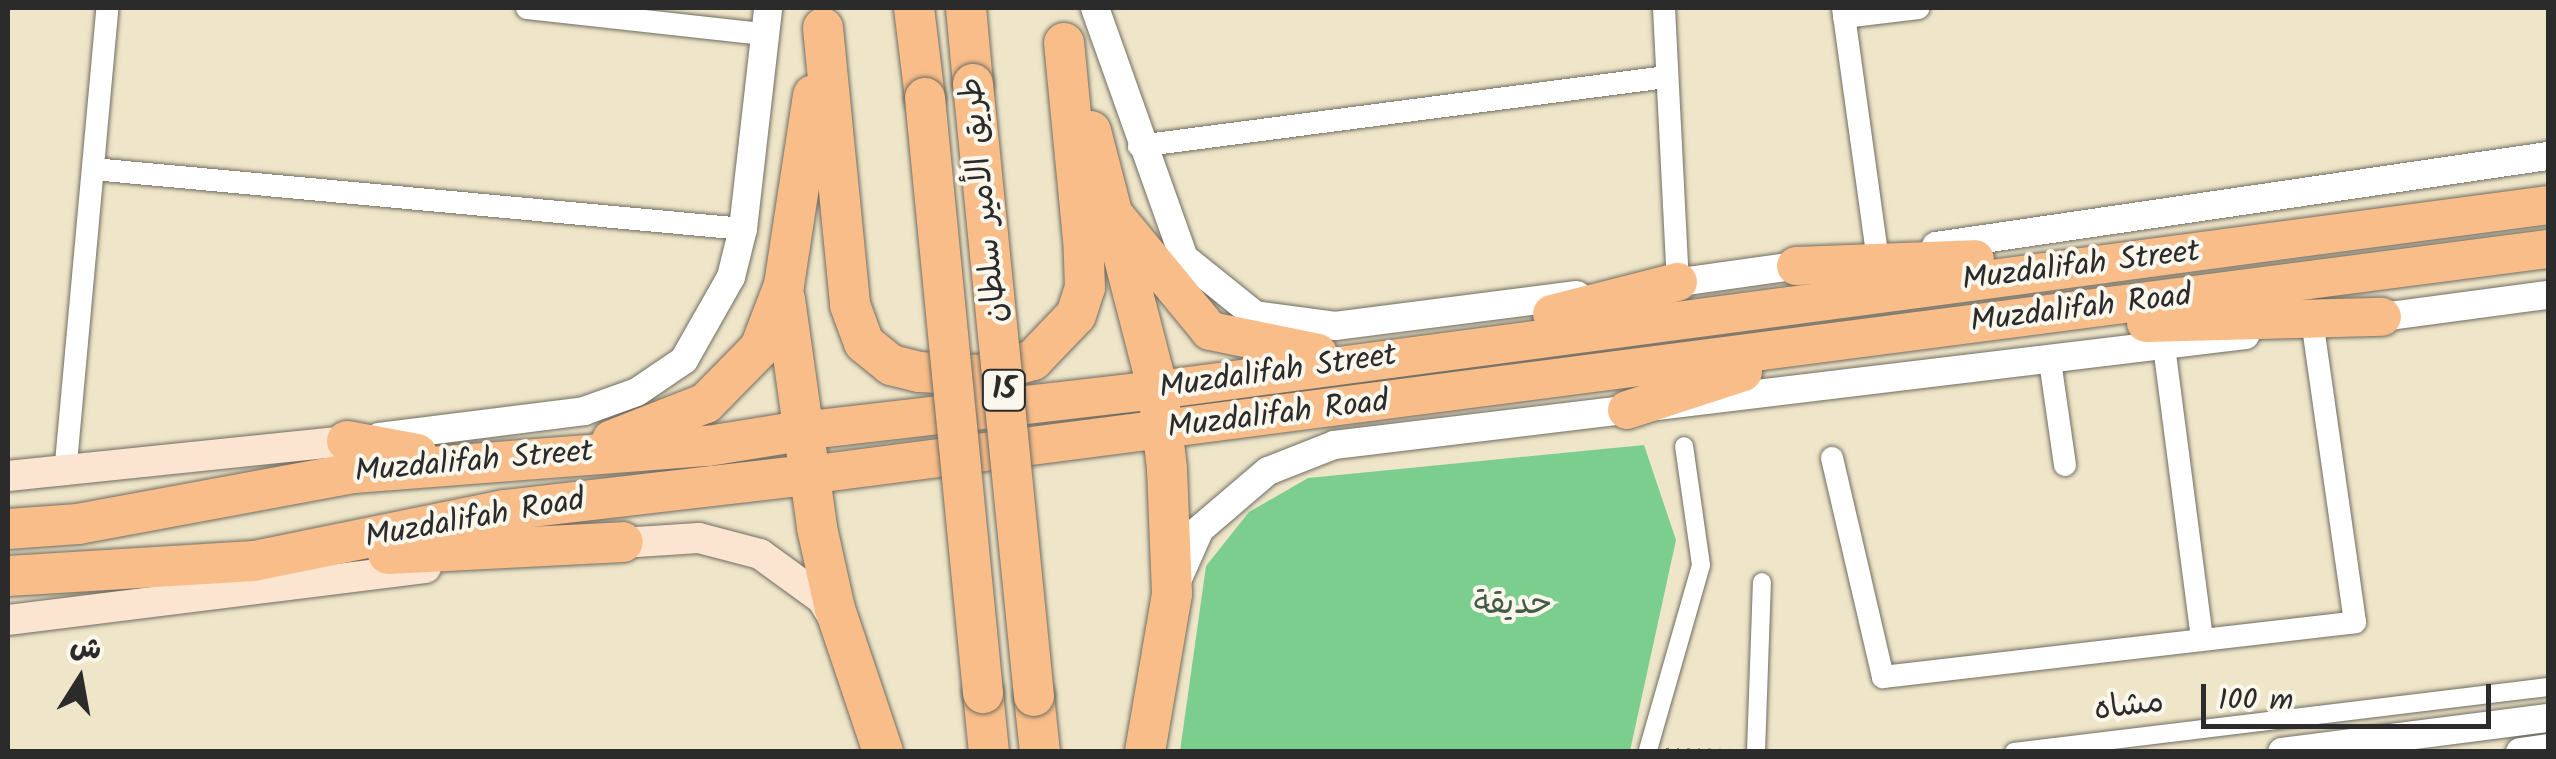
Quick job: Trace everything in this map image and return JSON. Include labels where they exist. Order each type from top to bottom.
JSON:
[{"type":"highway","name":"طريق الأمير سلطان","points":[[914,8],[988,752]]},
{"type":"highway","name":"طريق الأمير سلطان","points":[[966,8],[1040,752]]},
{"type":"highway","points":[[825,18],[850,305],[864,344],[891,365],[918,372],[980,375],[1033,360],[1076,315],[1085,288],[1059,25]]},
{"type":"highway","points":[[825,18],[784,285],[784,434],[789,477],[883,752]]},
{"type":"highway","points":[[1059,25],[1117,218],[1176,388],[1159,431],[1172,594],[1146,752]]},
{"type":"highway","name":"Muzdalifah Street","points":[[8,529],[128,514],[354,474],[480,466],[1176,388],[1367,359],[2548,205]]},
{"type":"highway","points":[[1117,218],[1210,331],[1269,347],[1367,359],[1678,282]]},
{"type":"highway","points":[[1796,266],[2237,248]]},
{"type":"highway","name":"Muzdalifah Road","points":[[8,576],[254,561],[505,510],[1199,426],[2548,249]]},
{"type":"highway","points":[[583,452],[706,403],[760,348],[784,285]]},
{"type":"highway","points":[[1884,336],[2382,317]]},
{"type":"highway","points":[[1627,410],[1830,343]]},
{"type":"highway","points":[[1176,388],[1170,398],[1172,417],[1199,426]]},
{"type":"highway","points":[[348,441],[480,466]]},
{"type":"highway","points":[[128,514],[318,491],[337,494],[346,508],[334,530],[131,568]]},
{"type":"highway","points":[[254,561],[623,542]]},
{"type":"main road","points":[[8,476],[64,474],[348,441]]},
{"type":"main road","points":[[8,620],[623,542],[699,538],[760,554],[822,599],[844,636]]},
{"type":"street","points":[[64,474],[107,8]]},
{"type":"street","points":[[348,441],[541,418],[637,392],[684,360],[708,328],[743,229],[766,21],[527,8]]},
{"type":"street","points":[[1094,8],[1139,146],[1184,258],[1256,315],[1335,326],[1796,266],[2548,156]]},
{"type":"street","points":[[1664,8],[1678,282]]},
{"type":"street","points":[[1878,254],[1843,12],[1918,8]]},
{"type":"street","points":[[1139,146],[1666,77]]},
{"type":"street","points":[[92,169],[743,229]]},
{"type":"street","points":[[1172,594],[1200,529],[1268,471],[1334,444],[2050,361],[2548,295]]},
{"type":"street","points":[[1832,458],[1883,677],[2355,622],[2313,326]]},
{"type":"street","points":[[2164,346],[2202,640]]},
{"type":"street","points":[[2050,361],[2064,465]]},
{"type":"street","points":[[1648,750],[1700,565],[1684,446]]},
{"type":"street","points":[[1756,752],[1762,582]]},
{"type":"street","name":"مشاه","points":[[2014,752],[2548,687]]},
{"type":"street","points":[[2282,752],[2548,718]]},
{"type":"street","points":[[2520,752],[2548,748]]},
{"type":"path","points":[[1648,750],[1740,752]]},
{"type":"green space","name":"حديقة","points":[[1644,445],[1676,540],[1630,751],[1180,751],[1206,566],[1249,512],[1308,478]]}]
